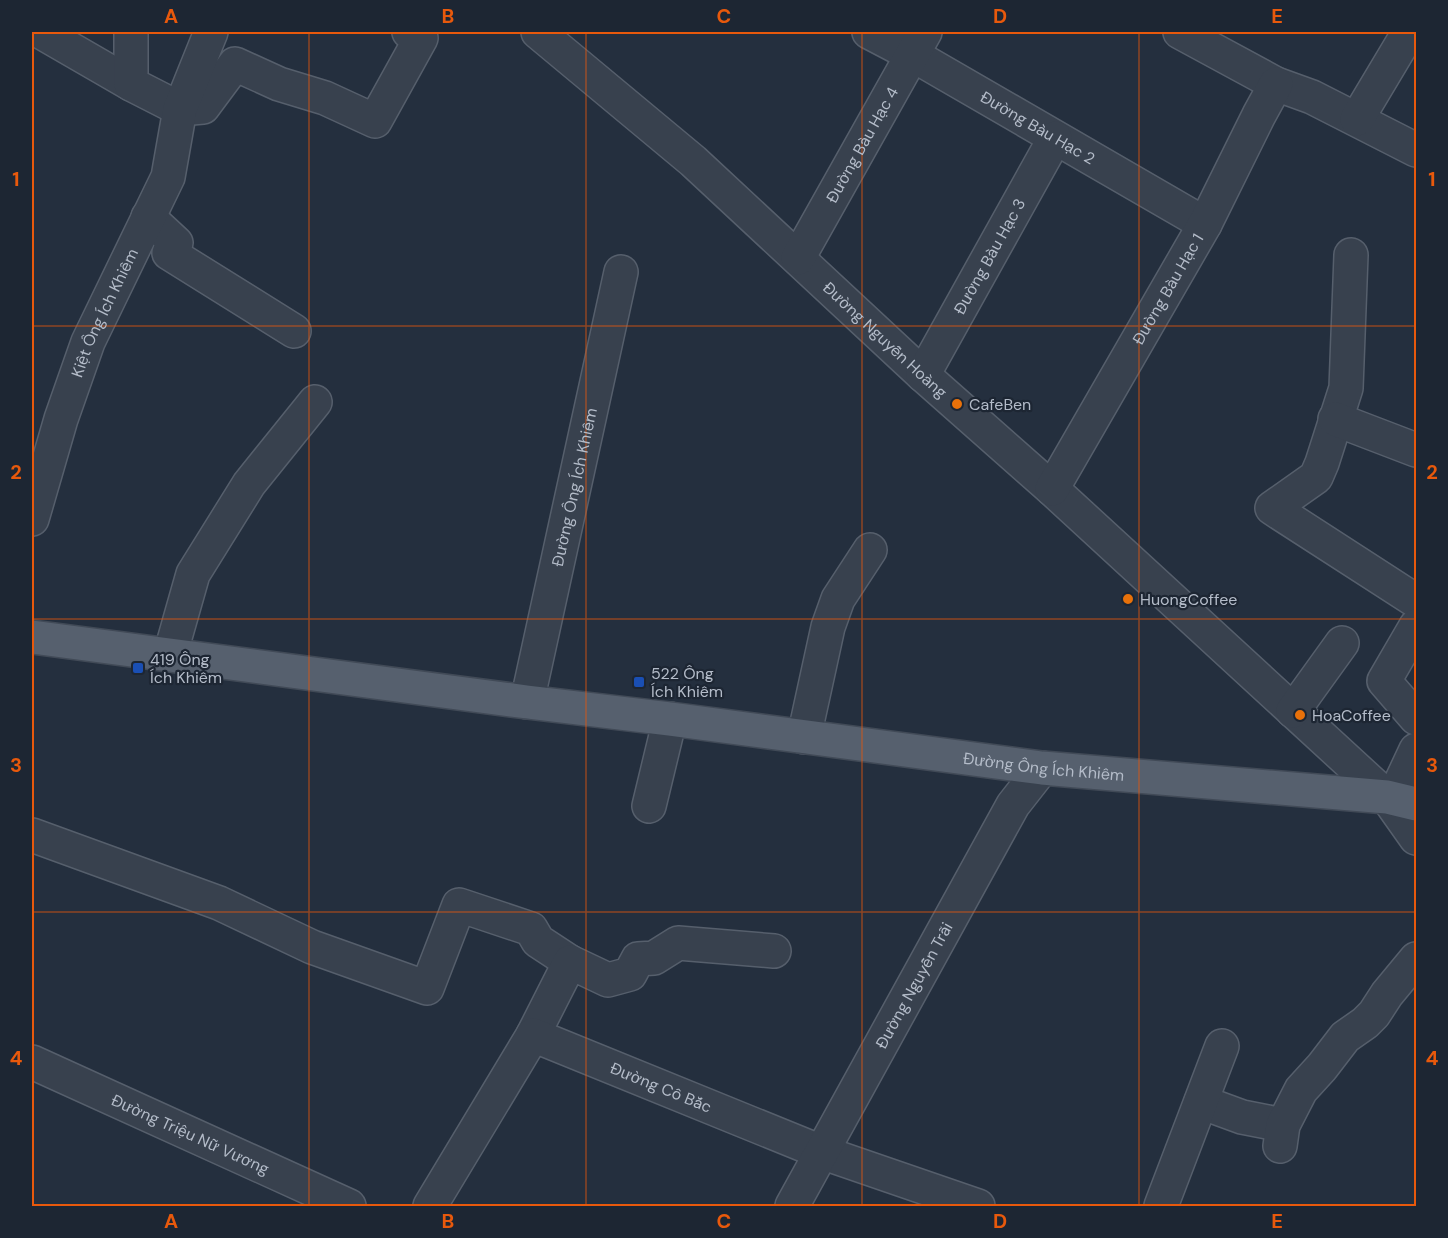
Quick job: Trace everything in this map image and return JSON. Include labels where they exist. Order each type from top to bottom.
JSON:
[{"type":"main road","name":"Đường Ông Ích Khiêm","points":[[32,637],[1042,768],[1399,800]]},
{"type":"street","points":[[41,32],[131,84],[180,109],[203,107],[235,64],[279,84],[325,98],[375,121],[421,38],[409,32]]},
{"type":"street","points":[[131,32],[131,84]]},
{"type":"street","name":"Kiệt Ông Ích Khiêm","points":[[32,519],[61,419],[88,342],[168,177],[180,109],[211,32]]},
{"type":"street","name":"Đường Nguyễn Hoàng","points":[[538,32],[693,161],[923,375],[1052,489],[1293,711],[1399,800],[1416,838]]},
{"type":"street","name":"Đường Bàu Hạc 2","points":[[869,32],[919,43],[1055,138],[1205,224]]},
{"type":"street","points":[[1180,32],[1276,84],[1312,97],[1416,150]]},
{"type":"street","points":[[1357,119],[1408,32]]},
{"type":"street","name":"Đường Bàu Hạc 4","points":[[798,258],[919,43]]},
{"type":"street","name":"Đường Bàu Hạc 1","points":[[1052,489],[1205,224],[1276,84]]},
{"type":"street","name":"Đường Bàu Hạc 3","points":[[923,375],[1055,138]]},
{"type":"street","points":[[148,217],[176,243],[169,253],[294,332]]},
{"type":"street","points":[[1351,255],[1346,388],[1316,477],[1272,508],[1416,602]]},
{"type":"street","name":"Đường Ông Ích Khiêm","points":[[527,702],[621,272]]},
{"type":"street","points":[[170,654],[193,574],[249,484],[315,402]]},
{"type":"street","points":[[1335,419],[1416,450]]},
{"type":"street","points":[[804,737],[828,627],[838,598],[870,550]]},
{"type":"street","points":[[1416,626],[1384,681],[1416,718]]},
{"type":"street","points":[[1293,711],[1342,643]]},
{"type":"street","points":[[649,806],[670,719]]},
{"type":"street","points":[[1399,800],[1416,750]]},
{"type":"street","name":"Đường Nguyễn Trãi","points":[[792,1206],[1013,805],[1042,768]]},
{"type":"street","points":[[32,835],[219,903],[312,947],[427,988],[459,904],[531,929],[538,941],[570,962],[608,980],[630,974],[638,959],[654,958],[678,943],[774,951]]},
{"type":"street","points":[[1201,1102],[1242,1117],[1281,1136],[1300,1090],[1322,1067],[1345,1037],[1374,1014],[1416,958]]},
{"type":"street","points":[[430,1206],[533,1035],[570,962]]},
{"type":"street","name":"Đường Cô Bắc","points":[[533,1035],[821,1152],[978,1206]]},
{"type":"street","points":[[1161,1206],[1222,1046]]},
{"type":"street","name":"Đường Triệu Nữ Vương","points":[[32,1062],[349,1206]]},
{"type":"place","name":"CafeBen","points":[[957,404]]},
{"type":"place","name":"HuongCoffee","points":[[1128,599]]},
{"type":"place","name":"419 Ông Ích Khiêm","points":[[138,668]]},
{"type":"place","name":"522 Ông Ích Khiêm","points":[[639,682]]},
{"type":"place","name":"HoaCoffee","points":[[1300,715]]}]
